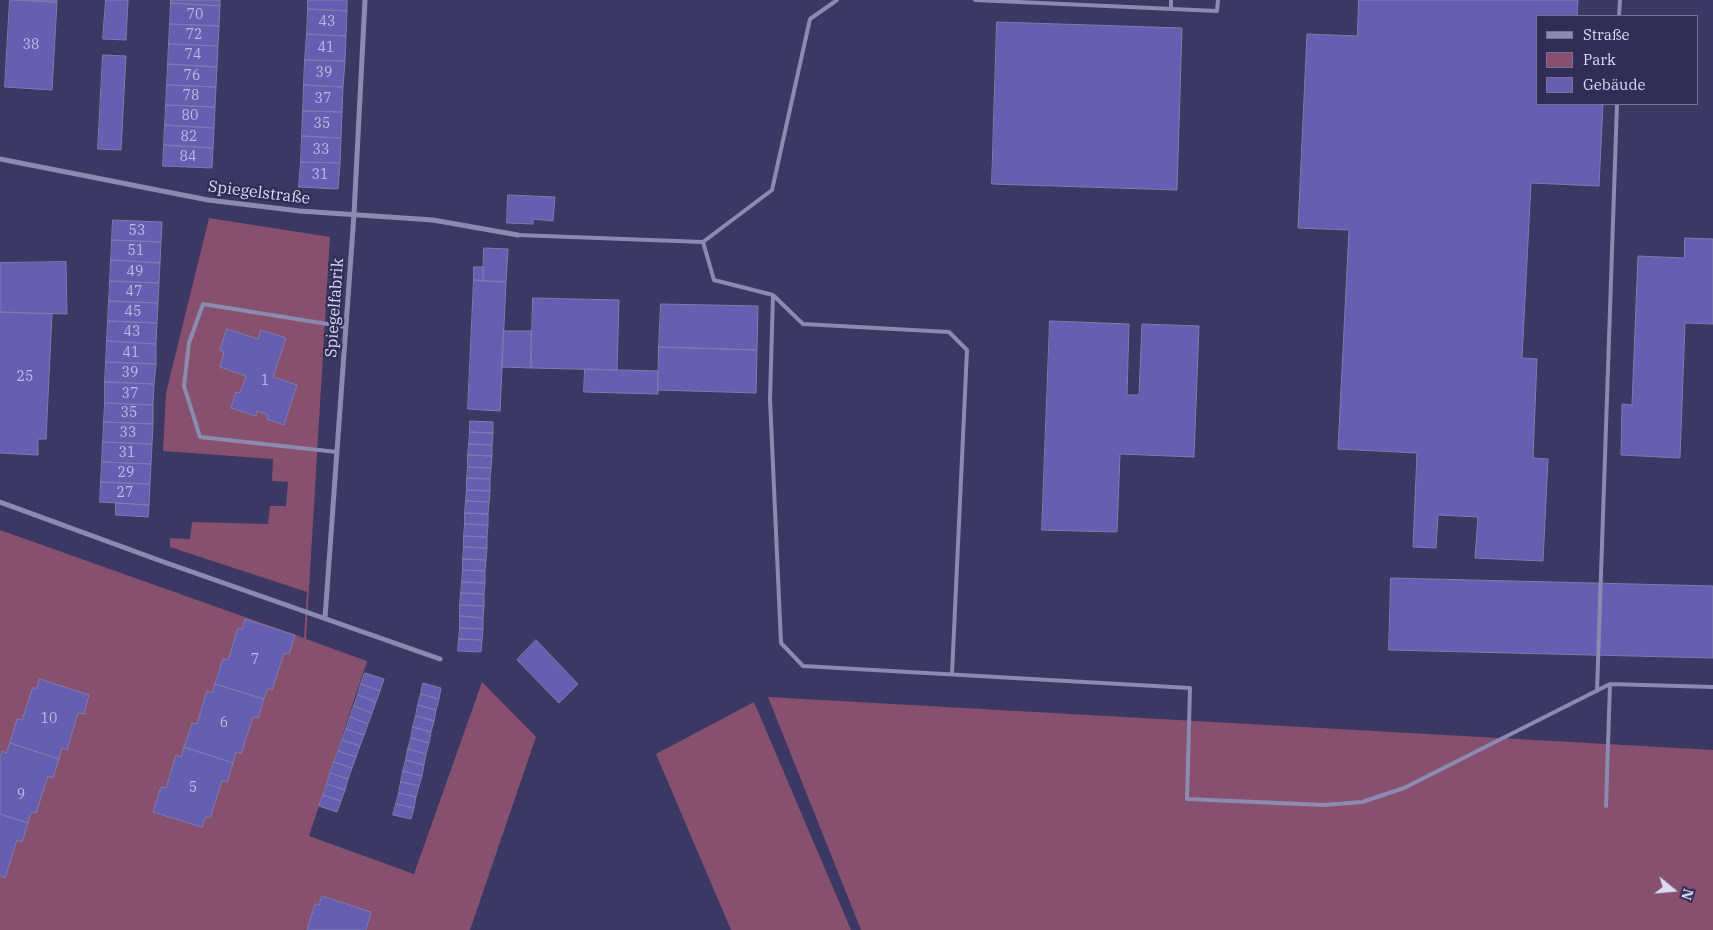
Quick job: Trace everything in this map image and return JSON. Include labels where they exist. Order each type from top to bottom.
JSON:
[{"type":"street","name":"Spiegelfabrik","points":[[325,618],[354,214],[365,0]]},
{"type":"street","name":"Spiegelstraße","points":[[0,158],[198,198],[300,211],[433,220],[518,235]]},
{"type":"street","points":[[0,502],[170,565],[440,660]]},
{"type":"lane","points":[[518,235],[703,242],[772,190],[810,18],[829,2],[837,0]]},
{"type":"lane","points":[[975,0],[1217,11],[1218,0]]},
{"type":"lane","points":[[1171,0],[1171,9]]},
{"type":"lane","points":[[1620,0],[1620,15]]},
{"type":"lane","points":[[1597,691],[1616,105]]},
{"type":"lane","points":[[703,242],[714,280],[773,295],[803,324],[950,332],[967,350],[952,674]]},
{"type":"lane","points":[[773,295],[770,399],[780,643],[803,666],[1190,688],[1187,799],[1324,805],[1362,802],[1404,788],[1610,684],[1713,687]]},
{"type":"lane","points":[[337,452],[200,437],[184,386],[189,344],[203,304],[346,327]]},
{"type":"lane","points":[[1606,806],[1610,684]]},
{"type":"green space","points":[[209,218],[330,237],[306,639],[367,661],[309,836],[414,874],[482,682],[536,737],[470,930],[0,930],[0,530],[304,638],[307,592],[170,547],[170,538],[190,539],[192,522],[268,524],[270,506],[286,506],[288,482],[272,481],[273,459],[163,451],[166,393]]},
{"type":"green space","points":[[768,697],[1713,750],[1713,930],[861,930]]},
{"type":"green space","points":[[754,702],[851,930],[731,930],[656,754]]},
{"type":"building","points":[[10,0],[57,2],[52,90],[5,87]]},
{"type":"building","points":[[27,0],[57,0],[57,2]]},
{"type":"building","points":[[106,0],[128,0],[126,40],[103,39]]},
{"type":"building","points":[[171,0],[220,0],[220,6],[171,3]]},
{"type":"building","points":[[308,0],[347,0],[347,11],[308,9]]},
{"type":"building","points":[[1359,0],[1578,0],[1577,15],[1536,15],[1536,105],[1603,105],[1599,186],[1531,183],[1522,358],[1537,359],[1533,458],[1548,459],[1543,561],[1475,558],[1478,517],[1438,515],[1436,548],[1413,547],[1417,453],[1338,449],[1349,230],[1298,228],[1307,34],[1357,36]]},
{"type":"building","points":[[171,3],[220,6],[219,26],[170,24]]},
{"type":"building","points":[[308,9],[347,11],[346,36],[307,34]]},
{"type":"building","points":[[997,22],[1182,28],[1177,190],[992,184]]},
{"type":"building","points":[[170,24],[219,26],[218,46],[169,44]]},
{"type":"building","points":[[307,34],[346,36],[345,61],[305,60]]},
{"type":"building","points":[[169,44],[218,46],[217,67],[168,64]]},
{"type":"building","points":[[103,55],[126,56],[121,150],[98,149]]},
{"type":"building","points":[[305,60],[345,61],[343,87],[304,85]]},
{"type":"building","points":[[168,64],[217,67],[216,87],[167,85]]},
{"type":"building","points":[[167,85],[216,87],[215,107],[166,105]]},
{"type":"building","points":[[304,85],[343,87],[342,112],[303,111]]},
{"type":"building","points":[[166,105],[215,107],[214,128],[165,125]]},
{"type":"building","points":[[303,111],[342,112],[341,138],[302,136]]},
{"type":"building","points":[[165,125],[214,128],[213,148],[164,145]]},
{"type":"building","points":[[302,136],[341,138],[340,163],[301,162]]},
{"type":"building","points":[[164,145],[213,148],[212,168],[163,166]]},
{"type":"building","points":[[301,162],[340,163],[338,189],[299,187]]},
{"type":"building","points":[[508,195],[555,197],[553,221],[533,219],[533,224],[507,223]]},
{"type":"building","points":[[113,220],[162,222],[161,242],[112,240]]},
{"type":"building","points":[[1685,238],[1713,239],[1713,324],[1685,323],[1680,458],[1621,455],[1622,404],[1632,405],[1638,256],[1684,258]]},
{"type":"building","points":[[112,240],[161,242],[160,263],[111,260]]},
{"type":"building","points":[[484,248],[508,249],[506,282],[483,281]]},
{"type":"building","points":[[111,260],[160,263],[159,283],[110,281]]},
{"type":"building","points":[[66,262],[67,314],[0,312],[0,263]]},
{"type":"building","points":[[474,267],[483,267],[483,281],[474,280]]},
{"type":"building","points":[[474,280],[506,282],[500,411],[468,409]]},
{"type":"building","points":[[110,281],[159,283],[158,303],[109,301]]},
{"type":"building","points":[[533,298],[619,300],[617,370],[531,368]]},
{"type":"building","points":[[109,301],[158,303],[157,323],[108,321]]},
{"type":"building","points":[[661,304],[758,306],[757,350],[659,347]]},
{"type":"building","points":[[0,312],[52,314],[46,439],[38,439],[38,455],[0,453]]},
{"type":"building","points":[[108,321],[157,323],[156,344],[107,341]]},
{"type":"building","points":[[1050,321],[1129,324],[1127,395],[1139,395],[1142,324],[1199,326],[1194,457],[1120,454],[1117,532],[1042,530]]},
{"type":"building","points":[[227,329],[258,339],[261,330],[286,338],[273,377],[297,385],[284,425],[267,419],[268,415],[257,411],[256,416],[231,408],[236,392],[240,393],[246,376],[220,367],[224,352],[220,351]]},
{"type":"building","points":[[504,331],[531,331],[531,368],[502,367]]},
{"type":"building","points":[[107,341],[156,344],[156,364],[106,362]]},
{"type":"building","points":[[659,347],[757,350],[756,393],[658,390]]},
{"type":"building","points":[[106,362],[156,364],[154,384],[105,382]]},
{"type":"building","points":[[585,369],[658,371],[658,394],[584,392]]},
{"type":"building","points":[[105,382],[154,384],[153,405],[105,403]]},
{"type":"building","points":[[105,403],[153,405],[153,424],[104,422]]},
{"type":"building","points":[[470,421],[493,422],[493,433],[470,432]]},
{"type":"building","points":[[104,422],[153,424],[152,444],[103,442]]},
{"type":"building","points":[[470,432],[493,433],[492,445],[469,444]]},
{"type":"building","points":[[103,442],[152,444],[151,464],[102,462]]},
{"type":"building","points":[[469,444],[492,445],[492,456],[468,455]]},
{"type":"building","points":[[468,455],[492,456],[491,468],[468,467]]},
{"type":"building","points":[[102,462],[151,464],[150,484],[101,482]]},
{"type":"building","points":[[468,467],[491,468],[490,479],[467,478]]},
{"type":"building","points":[[467,478],[490,479],[490,491],[467,490]]},
{"type":"building","points":[[101,482],[150,484],[149,505],[100,502]]},
{"type":"building","points":[[467,490],[490,491],[489,502],[466,501]]},
{"type":"building","points":[[466,501],[489,502],[488,514],[465,513]]},
{"type":"building","points":[[116,503],[149,505],[148,517],[116,515]]},
{"type":"building","points":[[465,513],[488,514],[488,525],[465,524]]},
{"type":"building","points":[[465,524],[488,525],[487,537],[464,536]]},
{"type":"building","points":[[464,536],[487,537],[487,548],[464,547]]},
{"type":"building","points":[[464,547],[487,548],[486,560],[463,559]]},
{"type":"building","points":[[463,559],[486,560],[485,571],[463,570]]},
{"type":"building","points":[[463,570],[485,571],[485,583],[462,582]]},
{"type":"building","points":[[1391,578],[1713,586],[1713,658],[1389,650]]},
{"type":"building","points":[[462,582],[485,583],[484,594],[461,593]]},
{"type":"building","points":[[461,593],[484,594],[484,606],[460,605]]},
{"type":"building","points":[[460,605],[484,606],[483,618],[460,616]]},
{"type":"building","points":[[460,616],[483,618],[483,629],[460,628]]},
{"type":"building","points":[[245,619],[295,635],[289,654],[284,653],[272,690],[268,688],[264,699],[215,684],[223,659],[228,660],[238,628],[242,629]]},
{"type":"building","points":[[460,628],[483,629],[482,640],[459,639]]},
{"type":"building","points":[[459,639],[482,640],[481,652],[458,651]]},
{"type":"building","points":[[536,640],[578,684],[559,703],[517,660]]},
{"type":"building","points":[[365,673],[384,679],[380,691],[361,684]]},
{"type":"building","points":[[40,679],[89,695],[84,714],[78,713],[67,750],[62,748],[59,759],[10,743],[17,719],[22,720],[33,687],[36,689]]},
{"type":"building","points":[[423,683],[441,688],[439,699],[421,694]]},
{"type":"building","points":[[215,684],[264,699],[258,718],[253,717],[241,754],[236,752],[233,763],[184,747],[192,723],[197,724],[207,691],[212,693]]},
{"type":"building","points":[[361,684],[380,691],[376,702],[358,695]]},
{"type":"building","points":[[421,694],[439,699],[436,710],[418,705]]},
{"type":"building","points":[[358,695],[376,702],[372,713],[354,706]]},
{"type":"building","points":[[418,705],[436,710],[434,721],[416,716]]},
{"type":"building","points":[[354,706],[372,713],[368,724],[350,717]]},
{"type":"building","points":[[416,716],[434,721],[431,732],[413,727]]},
{"type":"building","points":[[350,717],[368,724],[364,735],[346,729]]},
{"type":"building","points":[[413,727],[431,732],[429,743],[411,738]]},
{"type":"building","points":[[346,729],[364,735],[360,746],[342,740]]},
{"type":"building","points":[[411,738],[429,743],[426,754],[408,749]]},
{"type":"building","points":[[342,740],[360,746],[356,757],[338,751]]},
{"type":"building","points":[[10,743],[59,759],[53,778],[48,776],[36,813],[31,812],[28,823],[0,814],[0,758],[2,751],[6,753]]},
{"type":"building","points":[[184,747],[233,763],[227,782],[222,781],[210,818],[206,816],[202,827],[153,812],[161,787],[166,788],[176,755],[181,757]]},
{"type":"building","points":[[408,749],[426,754],[424,765],[406,760]]},
{"type":"building","points":[[338,751],[356,757],[352,768],[334,762]]},
{"type":"building","points":[[406,760],[424,765],[422,776],[403,771]]},
{"type":"building","points":[[334,762],[352,768],[348,779],[330,773]]},
{"type":"building","points":[[403,771],[422,776],[419,786],[401,782]]},
{"type":"building","points":[[330,773],[348,779],[345,790],[327,784]]},
{"type":"building","points":[[401,782],[419,786],[416,797],[399,793]]},
{"type":"building","points":[[327,784],[345,790],[341,801],[323,795]]},
{"type":"building","points":[[399,793],[416,797],[414,808],[396,804]]},
{"type":"building","points":[[323,795],[341,801],[337,812],[319,806]]},
{"type":"building","points":[[396,804],[414,808],[411,819],[393,815]]},
{"type":"building","points":[[0,814],[28,823],[22,842],[17,840],[5,878],[0,876]]},
{"type":"building","points":[[322,896],[371,912],[366,930],[307,930],[315,904],[319,905]]}]
